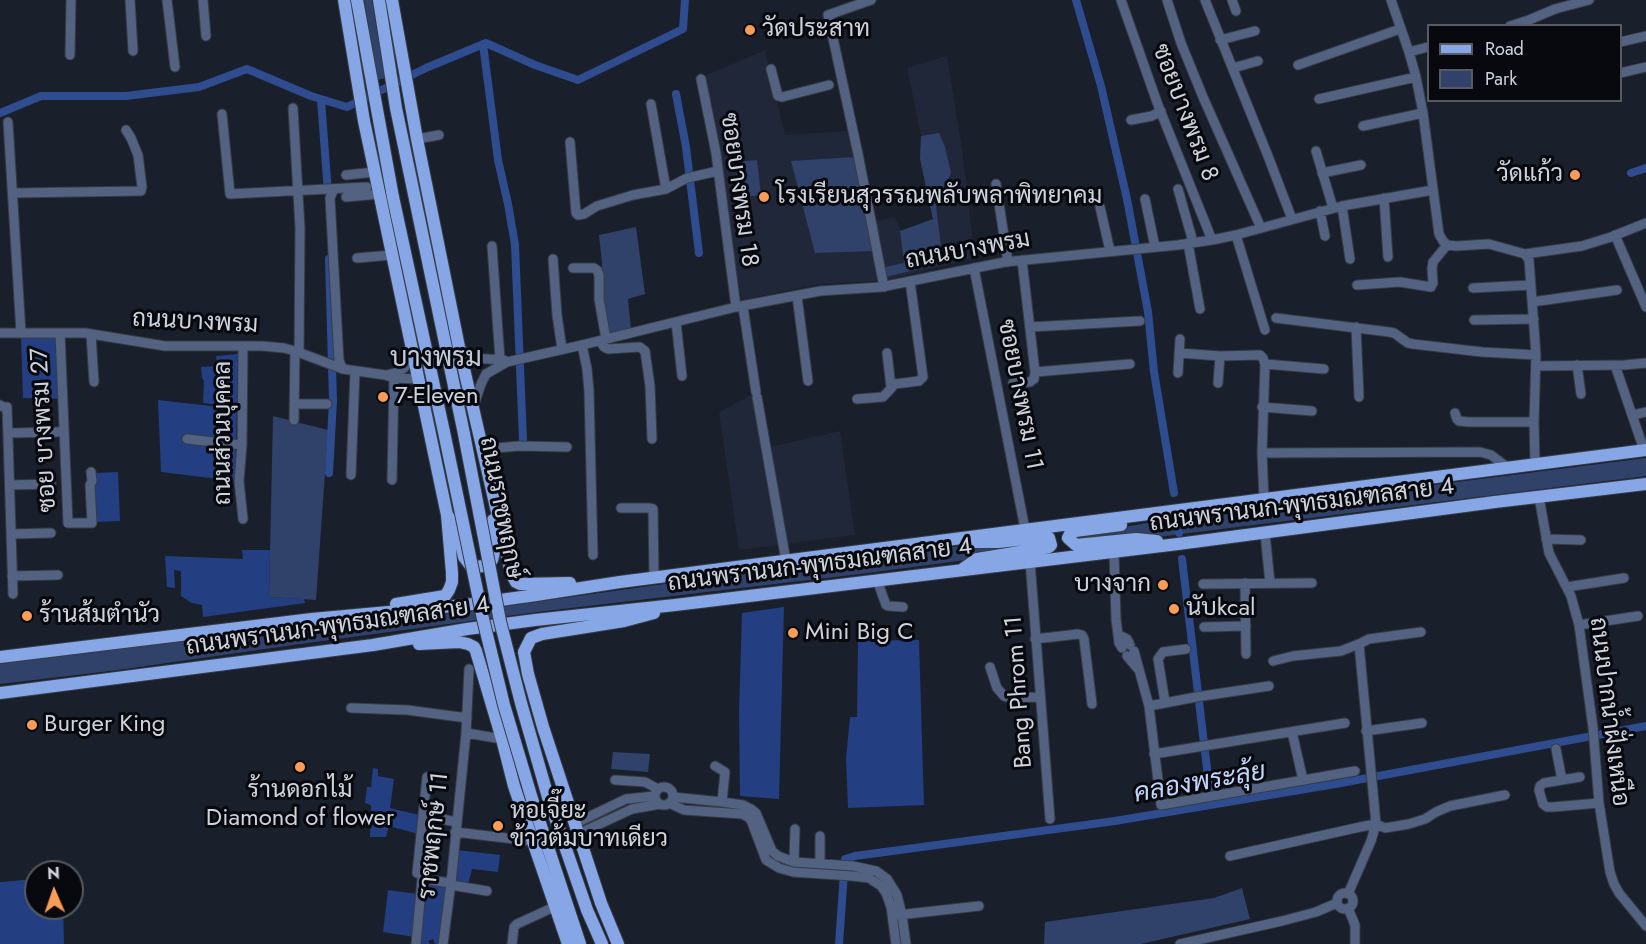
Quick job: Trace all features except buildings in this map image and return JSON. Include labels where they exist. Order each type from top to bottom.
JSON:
[{"type":"main road","points":[[312,620],[445,596],[452,582],[447,515],[358,91],[344,0]]},
{"type":"main road","name":"ถนนราชพฤกษ์","points":[[357,0],[377,115],[483,619],[504,705],[532,799],[580,944]]},
{"type":"main road","name":"ถนนราชพฤกษ์","points":[[379,0],[396,108],[464,434],[500,621],[548,797],[587,910],[602,944]]},
{"type":"main road","name":"ถนนราชพฤกษ์","points":[[392,0],[417,139],[459,347],[484,449],[510,573],[520,584],[620,582]]},
{"type":"main road","points":[[375,172],[382,187],[400,253],[408,265]]},
{"type":"main road","name":"ถนนพรานนก-พุทธมณฑลสาย 4","points":[[0,657],[312,620],[465,605],[654,577],[1645,450]]},
{"type":"main road","name":"ถนนพรานนก-พุทธมณฑลสาย 4","points":[[0,693],[373,645],[535,620],[1114,552],[1539,497],[1646,487]]},
{"type":"main road","points":[[447,515],[457,527],[466,562],[479,568],[489,564],[493,555],[492,520],[496,507]]},
{"type":"main road","points":[[1160,512],[1137,522],[1071,532],[1068,538],[1076,544],[1151,539],[1173,544]]},
{"type":"main road","points":[[956,538],[974,542],[998,542],[1044,537],[1051,541],[1049,547],[977,559],[963,570]]},
{"type":"main road","points":[[543,728],[524,652],[531,638],[542,634],[639,618],[675,605]]},
{"type":"main road","points":[[373,645],[459,642],[474,647],[502,737]]},
{"type":"main road","points":[[568,944],[531,841],[502,737],[489,677],[491,665],[500,658],[511,658],[520,666],[601,903],[618,944]]},
{"type":"street","points":[[70,55],[71,0]]},
{"type":"street","points":[[130,0],[133,51]]},
{"type":"street","points":[[167,0],[175,67]]},
{"type":"street","points":[[203,0],[206,36]]},
{"type":"street","points":[[871,0],[828,15],[835,84],[858,154],[884,287]]},
{"type":"street","name":"ซอยบางพรม 8","points":[[1121,0],[1161,111],[1212,240]]},
{"type":"street","points":[[1167,0],[1181,43],[1203,97],[1261,228]]},
{"type":"street","points":[[1205,0],[1292,219]]},
{"type":"street","points":[[1232,0],[1236,11]]},
{"type":"street","points":[[1391,0],[1416,77],[1439,234],[1447,245],[1490,244],[1525,255],[1582,246],[1646,223]]},
{"type":"street","points":[[1530,23],[1554,5],[1589,0]]},
{"type":"street","points":[[1298,65],[1400,29]]},
{"type":"street","points":[[1221,40],[1256,31]]},
{"type":"street","points":[[1622,42],[1646,36]]},
{"type":"street","points":[[1409,52],[1427,47]]},
{"type":"street","points":[[1233,69],[1257,61]]},
{"type":"street","points":[[1622,73],[1646,67]]},
{"type":"street","points":[[771,69],[778,96],[782,97],[835,84]]},
{"type":"street","points":[[1318,99],[1416,77]]},
{"type":"street","name":"ซอยบางพรม 18","points":[[701,79],[786,561]]},
{"type":"street","points":[[651,104],[666,189]]},
{"type":"street","points":[[293,108],[300,228],[294,420]]},
{"type":"street","points":[[1131,120],[1152,116],[1161,111]]},
{"type":"street","points":[[1363,126],[1423,113]]},
{"type":"street","points":[[222,114],[230,194],[367,187]]},
{"type":"street","points":[[8,122],[21,333]]},
{"type":"street","points":[[13,193],[141,191],[138,155],[126,130]]},
{"type":"street","points":[[417,139],[439,135]]},
{"type":"street","points":[[570,142],[578,215],[597,206],[633,195],[666,189],[690,177],[718,171]]},
{"type":"street","points":[[1316,151],[1322,173],[1337,207],[1350,259]]},
{"type":"street","points":[[1322,173],[1361,165]]},
{"type":"street","points":[[346,175],[375,172]]},
{"type":"street","points":[[996,184],[1008,262]]},
{"type":"street","points":[[330,189],[339,361],[342,368]]},
{"type":"street","points":[[1178,189],[1190,243],[1200,309]]},
{"type":"street","name":"ถนนบางพรม","points":[[459,347],[472,358],[500,360],[517,358],[820,291],[884,287],[1022,260],[1212,240],[1337,207],[1433,190]]},
{"type":"street","points":[[346,197],[381,197]]},
{"type":"street","points":[[1384,198],[1388,257]]},
{"type":"street","points":[[1145,199],[1155,247]]},
{"type":"street","points":[[1100,207],[1110,251]]},
{"type":"street","points":[[1320,212],[1325,236]]},
{"type":"street","points":[[1236,235],[1265,330]]},
{"type":"street","points":[[1615,235],[1646,307]]},
{"type":"street","points":[[1357,285],[1400,282],[1431,287],[1433,262],[1447,245]]},
{"type":"street","points":[[492,246],[500,360]]},
{"type":"street","points":[[357,258],[392,255]]},
{"type":"street","points":[[1525,255],[1529,260],[1536,355],[1535,464]]},
{"type":"street","points":[[553,259],[562,349]]},
{"type":"street","points":[[1013,383],[1030,382],[1034,379],[1035,372],[1022,260]]},
{"type":"street","points":[[573,268],[594,268],[599,274],[604,347],[608,349],[640,346],[645,351],[650,386],[652,439]]},
{"type":"street","name":"ซอยบางพรม 11","points":[[974,268],[1025,529]]},
{"type":"street","points":[[857,399],[883,397],[895,384],[920,381],[923,377],[910,281]]},
{"type":"street","points":[[1473,288],[1531,285]]},
{"type":"street","points":[[1532,302],[1617,290]]},
{"type":"street","points":[[797,296],[808,381]]},
{"type":"street","points":[[1276,318],[1394,333],[1413,344],[1482,352],[1536,355]]},
{"type":"street","points":[[1474,320],[1534,319]]},
{"type":"street","points":[[1030,327],[1140,321]]},
{"type":"street","points":[[676,322],[682,376]]},
{"type":"street","points":[[1356,327],[1359,397]]},
{"type":"street","name":"ถนนบางพรม","points":[[0,333],[91,334],[165,346],[262,346],[297,352],[355,371],[418,379]]},
{"type":"street","name":"ซอย บางพรม 27","points":[[60,333],[68,523],[92,523],[91,472]]},
{"type":"street","points":[[91,334],[94,382]]},
{"type":"street","points":[[1178,373],[1180,339]]},
{"type":"street","points":[[582,345],[589,391],[593,555]]},
{"type":"street","name":"ถนนส่วนบุคคล","points":[[243,346],[242,445],[239,481],[243,519]]},
{"type":"street","points":[[887,353],[891,387]]},
{"type":"street","points":[[1179,353],[1220,356],[1260,355],[1263,358],[1265,364],[1262,407],[1264,499]]},
{"type":"street","points":[[392,480],[390,376],[404,368],[413,356]]},
{"type":"street","points":[[1218,383],[1220,356]]},
{"type":"street","name":"ถนนบางพรม","points":[[473,408],[486,374],[517,358]]},
{"type":"street","points":[[1536,366],[1644,363]]},
{"type":"street","points":[[1035,372],[1130,364]]},
{"type":"street","points":[[1265,364],[1324,369]]},
{"type":"street","points":[[1577,365],[1581,394]]},
{"type":"street","points":[[1615,365],[1645,450]]},
{"type":"street","points":[[351,475],[355,371]]},
{"type":"street","points":[[294,404],[327,404]]},
{"type":"street","points":[[0,405],[8,407],[13,594]]},
{"type":"street","points":[[1262,407],[1312,411]]},
{"type":"street","points":[[1633,416],[1646,412]]},
{"type":"street","points":[[1455,413],[1459,421],[1534,422]]},
{"type":"street","points":[[9,433],[58,432]]},
{"type":"street","points":[[187,439],[242,445]]},
{"type":"street","points":[[484,449],[519,446],[567,447]]},
{"type":"street","points":[[1262,453],[1480,452],[1491,455],[1507,466]]},
{"type":"street","points":[[11,485],[51,484]]},
{"type":"street","name":"ถนนปากน้ำฝั่งเหนือ","points":[[1539,497],[1549,553],[1567,587],[1580,625],[1593,728],[1599,803],[1610,873],[1614,884],[1646,926]]},
{"type":"street","points":[[621,508],[652,509],[654,577]]},
{"type":"street","points":[[11,534],[51,533]]},
{"type":"street","points":[[1265,533],[1270,583]]},
{"type":"street","points":[[1545,538],[1581,540]]},
{"type":"street","points":[[1114,552],[1119,643],[1128,650],[1138,669],[1149,705],[1161,805],[1355,771]]},
{"type":"street","name":"Bang Phrom 11","points":[[1030,561],[1050,819]]},
{"type":"street","points":[[12,576],[58,574]]},
{"type":"street","points":[[1567,587],[1624,578]]},
{"type":"street","points":[[877,580],[886,605],[903,607]]},
{"type":"street","points":[[1245,583],[1246,654]]},
{"type":"street","points":[[1203,584],[1312,583]]},
{"type":"street","points":[[1580,625],[1638,616]]},
{"type":"street","points":[[1204,627],[1246,626]]},
{"type":"street","points":[[1273,661],[1293,656],[1341,651],[1369,639],[1421,632]]},
{"type":"street","points":[[1035,639],[1082,635],[1092,704]]},
{"type":"street","points":[[1348,894],[1376,824],[1359,644]]},
{"type":"street","points":[[1166,702],[1158,659],[1163,652],[1186,649]]},
{"type":"street","points":[[990,667],[997,688],[1004,696],[1010,698],[1040,697]]},
{"type":"street","name":"ราชพฤกษ์ 11","points":[[443,944],[466,732],[470,669]]},
{"type":"street","points":[[1149,705],[1269,686]]},
{"type":"street","points":[[351,708],[407,710],[467,718]]},
{"type":"street","points":[[1154,754],[1345,723]]},
{"type":"street","points":[[1366,731],[1422,723]]},
{"type":"street","points":[[466,732],[502,737]]},
{"type":"street","points":[[1292,732],[1303,780]]},
{"type":"street","points":[[1556,749],[1562,780]]},
{"type":"street","points":[[716,766],[725,772],[722,802]]},
{"type":"street","points":[[417,873],[427,777]]},
{"type":"street","points":[[1580,777],[1544,783],[1540,786],[1539,790],[1544,804],[1547,807],[1599,803]]},
{"type":"street","points":[[615,780],[645,782],[663,798],[684,810],[734,809],[743,805],[756,813],[772,851],[778,856],[794,862],[820,863],[837,870]]},
{"type":"street","points":[[1230,856],[1376,824],[1385,828],[1409,824],[1425,819],[1450,806],[1505,795]]},
{"type":"street","points":[[576,829],[626,799],[663,798],[722,802],[751,820],[766,860],[779,868],[793,872],[876,871],[887,879],[897,895],[896,944]]},
{"type":"street","points":[[423,815],[456,827],[531,841]]},
{"type":"street","points":[[794,862],[795,829]]},
{"type":"street","points":[[820,836],[820,863]]},
{"type":"street","points":[[416,944],[422,879],[487,891]]},
{"type":"street","points":[[1180,944],[1316,912],[1337,903],[1340,896],[1348,894]]},
{"type":"street","points":[[1337,903],[1342,909],[1348,908],[1353,902],[1352,897],[1348,894]]},
{"type":"street","points":[[897,915],[979,906]]},
{"type":"street","points":[[512,944],[514,927],[517,924],[554,907]]},
{"type":"street","points":[[1348,908],[1354,925],[1355,944]]},
{"type":"street","points":[[897,915],[906,944]]},
{"type":"shaded area","name":"โรงเรียนสุวรรณพลับพลาพิทยาคม","points":[[765,50],[785,135],[850,131],[878,281],[819,284],[742,300],[720,148],[704,76]]},
{"type":"shaded area","points":[[947,56],[962,149],[975,258],[887,280],[876,221],[895,217],[901,231],[933,219],[920,159],[921,136],[907,68]]},
{"type":"shaded area","points":[[21,338],[57,338],[60,399],[23,398]]},
{"type":"shaded area","points":[[238,354],[238,407],[203,403],[204,381],[201,367],[217,366],[216,356]]},
{"type":"shaded area","points":[[753,394],[770,447],[840,431],[855,535],[739,550],[719,412]]},
{"type":"shaded area","points":[[158,400],[237,409],[236,440],[184,434],[182,442],[238,449],[235,481],[161,472]]},
{"type":"shaded area","points":[[118,472],[120,521],[95,522],[94,473]]},
{"type":"shaded area","points":[[242,550],[270,550],[269,597],[304,599],[305,603],[203,617],[202,605],[192,603],[181,596],[181,571],[174,570],[175,588],[167,587],[165,556],[243,559]]},
{"type":"shaded area","points":[[784,607],[779,799],[740,796],[739,712],[742,613]]},
{"type":"shaded area","points":[[919,640],[924,805],[848,808],[846,759],[850,717],[857,717],[858,641]]},
{"type":"shaded area","points":[[373,768],[378,769],[378,776],[394,779],[390,808],[419,815],[418,834],[389,826],[386,837],[370,837],[371,805],[365,803],[367,787],[371,787]]},
{"type":"shaded area","points":[[457,850],[500,855],[498,872],[472,869],[468,885],[454,882]]},
{"type":"shaded area","points":[[24,880],[24,920],[63,920],[64,944],[0,944],[0,882]]},
{"type":"shaded area","points":[[424,883],[448,885],[440,944],[435,944],[433,939],[428,941],[430,944],[416,944]]},
{"type":"shaded area","points":[[388,890],[418,894],[414,937],[383,932]]},
{"type":"green space","points":[[364,0],[372,0],[385,78],[377,80]]},
{"type":"green space","points":[[939,133],[951,173],[936,206],[943,263],[886,277],[885,267],[904,263],[900,231],[933,219],[920,159],[921,136]]},
{"type":"green space","points":[[855,157],[874,251],[815,253],[791,161]]},
{"type":"green space","points":[[757,160],[761,195],[739,198],[735,162]]},
{"type":"green space","points":[[636,227],[645,294],[628,299],[631,329],[607,334],[600,296],[602,263],[599,235]]},
{"type":"green space","points":[[273,416],[328,430],[316,600],[269,597]]},
{"type":"green space","points":[[1646,458],[1646,476],[1158,537],[1075,542],[1074,537],[1153,522],[1244,509]]},
{"type":"green space","points":[[1044,541],[966,560],[537,612],[118,670],[0,684],[0,660],[462,612],[780,568],[952,547]]},
{"type":"green space","points":[[613,752],[650,754],[648,772],[611,769]]},
{"type":"green space","points":[[1242,888],[1250,919],[1141,944],[1044,944],[1045,922],[1214,898]]},
{"type":"waterway","points":[[0,113],[41,96],[126,96],[199,87],[247,69],[311,96],[347,107],[426,68],[486,43],[535,65],[578,80],[683,29],[685,0]]},
{"type":"waterway","points":[[1076,0],[1101,86],[1127,199],[1148,312],[1154,372],[1174,493]]},
{"type":"waterway","points":[[483,44],[498,160],[515,245],[523,440]]},
{"type":"waterway","points":[[676,94],[686,147],[699,253]]},
{"type":"waterway","points":[[321,100],[328,193]]},
{"type":"waterway","points":[[1631,173],[1646,168]]},
{"type":"waterway","points":[[329,259],[333,401],[329,473]]},
{"type":"waterway","points":[[1178,520],[1179,533]]},
{"type":"waterway","points":[[1182,559],[1211,802]]},
{"type":"waterway","name":"คลองพระลุ้ย","points":[[839,944],[845,859],[855,856],[1115,821],[1341,783],[1646,726]]},
{"type":"place","name":"วัดประสาท","points":[[750,30]]},
{"type":"place","name":"วัดแก้ว","points":[[1575,175]]},
{"type":"place","name":"โรงเรียนสุวรรณพลับพลาพิทยาคม","points":[[764,197]]},
{"type":"place","name":"7-Eleven","points":[[383,397]]},
{"type":"place","name":"บางจาก","points":[[1163,585]]},
{"type":"place","name":"นับkcal","points":[[1174,609]]},
{"type":"place","name":"ร้านส้มตำนัว","points":[[27,616]]},
{"type":"place","name":"Mini Big C","points":[[793,633]]},
{"type":"place","name":"Burger King","points":[[32,725]]},
{"type":"place","name":"ร้านดอกไม้ Diamond of flower","points":[[300,767]]},
{"type":"place","name":"หอเจี๊ยะ ข้าวต้มบาทเดียว","points":[[498,826]]},
{"type":"district","name":"บางพรม","points":[[436,359]]}]
